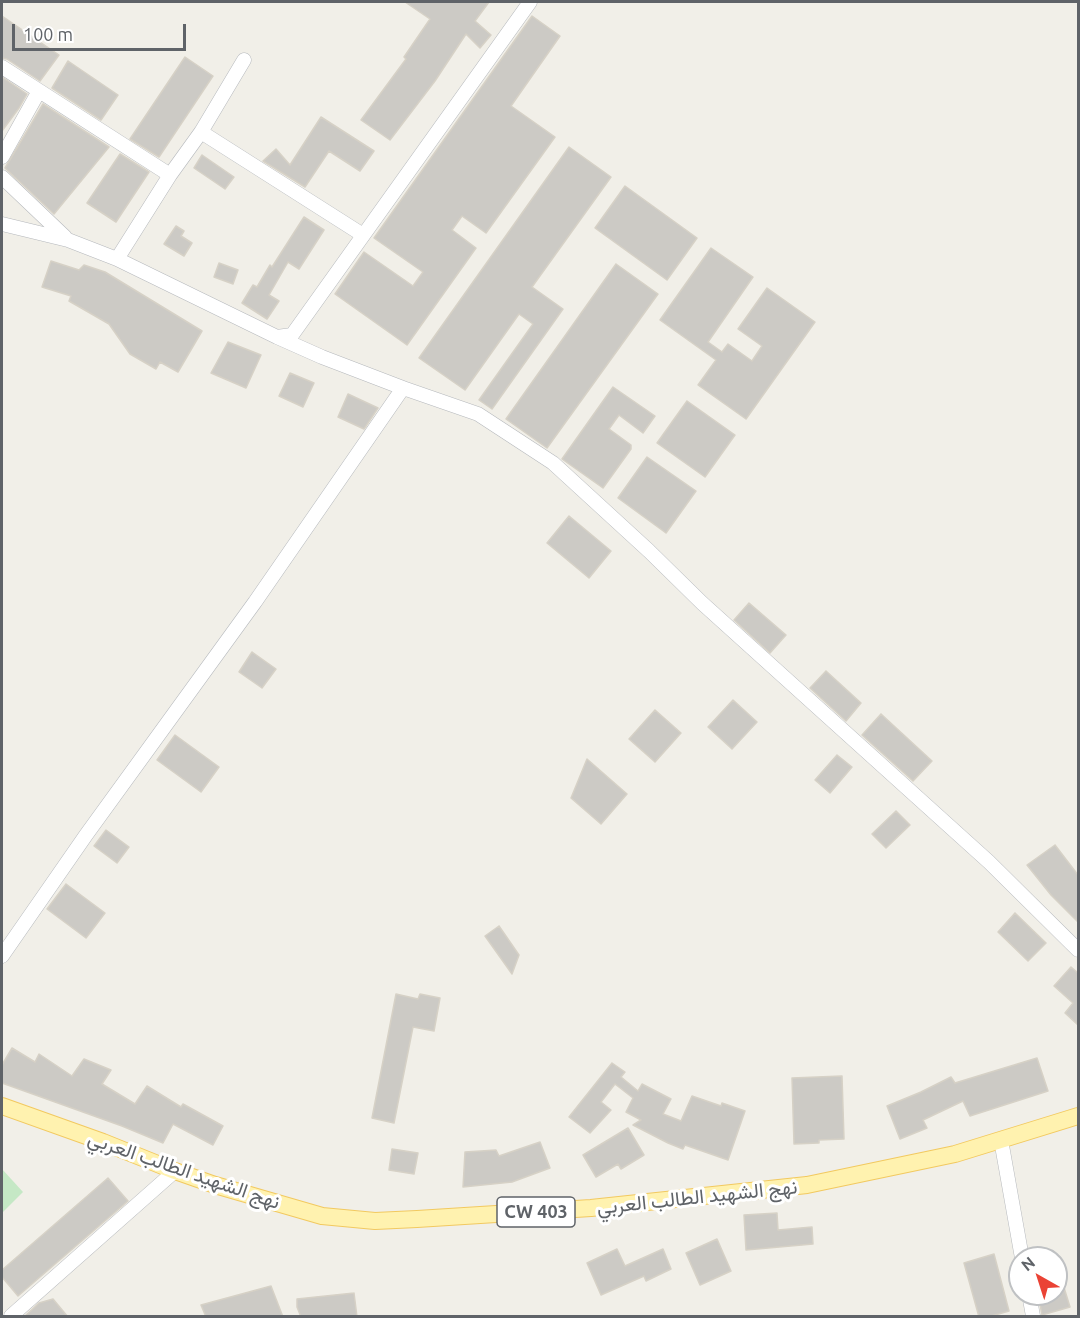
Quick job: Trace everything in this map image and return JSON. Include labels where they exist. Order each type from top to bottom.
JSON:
[{"type":"main road","name":"نهج الشهيد الطالب العربي","points":[[2,1106],[215,1185],[322,1216],[375,1221],[591,1208],[807,1185],[955,1154],[1078,1116]]},
{"type":"street","points":[[277,337],[292,335],[530,2]]},
{"type":"street","points":[[117,259],[170,175],[201,132],[244,60]]},
{"type":"street","points":[[2,67],[170,175]]},
{"type":"street","points":[[2,157],[39,91]]},
{"type":"street","points":[[201,132],[363,235]]},
{"type":"street","points":[[2,177],[68,240]]},
{"type":"street","points":[[2,224],[68,240],[117,259],[277,337],[403,388],[478,414],[553,463],[702,603],[989,862],[1078,950]]},
{"type":"street","points":[[2,956],[255,602],[403,388]]},
{"type":"street","points":[[1001,1140],[1020,1246]]},
{"type":"street","points":[[11,1317],[175,1171]]},
{"type":"green space","points":[[2,1169],[23,1192],[2,1213]]},
{"type":"building","points":[[405,2],[489,2],[475,21],[491,35],[480,48],[466,34],[435,81],[390,140],[361,120],[406,59],[404,57],[430,19]]},
{"type":"building","points":[[2,16],[59,55],[40,81],[2,58]]},
{"type":"building","points":[[532,16],[560,36],[511,106],[555,137],[486,233],[462,216],[452,230],[476,248],[407,345],[335,294],[364,252],[413,286],[423,272],[374,238]]},
{"type":"building","points":[[185,57],[213,76],[159,157],[130,139]]},
{"type":"building","points":[[68,61],[118,95],[101,120],[52,88]]},
{"type":"building","points":[[2,77],[27,94],[2,131]]},
{"type":"building","points":[[43,104],[109,147],[54,214],[5,168]]},
{"type":"building","points":[[321,117],[374,151],[360,171],[329,151],[305,187],[263,161],[276,149],[290,165]]},
{"type":"building","points":[[569,147],[611,177],[532,287],[563,309],[492,409],[479,400],[533,324],[519,314],[465,390],[419,358]]},
{"type":"building","points":[[120,154],[149,172],[116,222],[87,203]]},
{"type":"building","points":[[202,155],[234,177],[225,189],[194,168]]},
{"type":"building","points":[[625,186],[697,238],[667,280],[595,228]]},
{"type":"building","points":[[304,217],[324,230],[299,269],[288,262],[269,295],[279,301],[267,319],[242,303],[253,285],[257,287],[270,265],[272,267]]},
{"type":"building","points":[[176,226],[184,231],[181,236],[192,243],[184,256],[164,244]]},
{"type":"building","points":[[711,248],[753,277],[708,342],[722,352],[728,344],[752,361],[762,346],[738,329],[767,288],[815,322],[746,419],[698,385],[716,360],[660,320]]},
{"type":"building","points":[[51,261],[79,270],[84,265],[105,272],[202,331],[178,372],[160,362],[156,369],[130,354],[109,324],[69,301],[71,296],[42,287]]},
{"type":"building","points":[[219,263],[238,270],[233,284],[214,277]]},
{"type":"building","points":[[616,264],[658,294],[547,448],[506,419]]},
{"type":"building","points":[[228,342],[261,355],[246,388],[211,373]]},
{"type":"building","points":[[290,373],[314,383],[303,407],[279,396]]},
{"type":"building","points":[[613,387],[655,416],[643,433],[619,415],[609,429],[631,445],[631,449],[603,488],[562,459]]},
{"type":"building","points":[[348,394],[378,408],[364,429],[338,417]]},
{"type":"building","points":[[687,401],[735,435],[705,477],[657,443]]},
{"type":"building","points":[[647,457],[696,491],[666,533],[618,498]]},
{"type":"building","points":[[569,516],[611,551],[589,578],[547,543]]},
{"type":"building","points":[[749,603],[786,635],[770,653],[734,620]]},
{"type":"building","points":[[252,652],[276,669],[262,688],[239,672]]},
{"type":"building","points":[[826,671],[861,703],[846,721],[810,688]]},
{"type":"building","points":[[733,700],[757,722],[732,749],[708,727]]},
{"type":"building","points":[[655,710],[681,733],[655,762],[629,739]]},
{"type":"building","points":[[881,714],[932,761],[913,781],[862,735]]},
{"type":"building","points":[[175,735],[219,767],[201,792],[157,760]]},
{"type":"building","points":[[837,755],[852,767],[830,793],[815,780]]},
{"type":"building","points":[[587,759],[627,794],[601,824],[571,798]]},
{"type":"building","points":[[896,811],[910,825],[886,848],[872,834]]},
{"type":"building","points":[[106,830],[129,847],[117,863],[94,846]]},
{"type":"building","points":[[1055,845],[1078,875],[1078,922],[1051,895],[1027,865]]},
{"type":"building","points":[[66,884],[105,913],[86,938],[47,909]]},
{"type":"building","points":[[1015,913],[1046,943],[1028,961],[998,932]]},
{"type":"building","points":[[499,926],[519,955],[512,974],[485,936]]},
{"type":"building","points":[[1071,967],[1078,973],[1078,1025],[1065,1013],[1073,1003],[1054,986]]},
{"type":"building","points":[[396,994],[418,999],[420,994],[440,998],[434,1031],[413,1027],[394,1123],[372,1118]]},
{"type":"building","points":[[12,1048],[35,1062],[39,1054],[72,1076],[84,1059],[111,1070],[102,1084],[135,1104],[147,1086],[181,1107],[183,1104],[223,1126],[213,1145],[173,1124],[163,1143],[2,1083],[2,1065]]},
{"type":"building","points":[[1037,1058],[1048,1091],[970,1116],[963,1101],[923,1120],[927,1128],[900,1139],[887,1106],[951,1077],[955,1083]]},
{"type":"building","points":[[612,1063],[625,1072],[621,1077],[638,1091],[642,1084],[671,1099],[663,1114],[681,1121],[692,1096],[745,1111],[728,1160],[685,1145],[683,1149],[633,1125],[641,1120],[626,1112],[633,1098],[615,1084],[601,1102],[611,1110],[590,1133],[569,1117]]},
{"type":"building","points":[[842,1076],[844,1139],[794,1144],[792,1078]]},
{"type":"building","points":[[628,1128],[644,1155],[621,1169],[618,1164],[596,1177],[583,1155]]},
{"type":"building","points":[[540,1142],[550,1168],[512,1182],[463,1187],[465,1152],[496,1150],[499,1156]]},
{"type":"building","points":[[392,1149],[418,1153],[414,1174],[389,1170]]},
{"type":"building","points":[[108,1178],[128,1201],[18,1296],[2,1277],[2,1270]]},
{"type":"building","points":[[777,1213],[778,1230],[812,1227],[813,1244],[746,1250],[744,1215]]},
{"type":"building","points":[[717,1239],[731,1271],[700,1285],[686,1253]]},
{"type":"building","points":[[617,1249],[625,1266],[663,1249],[671,1269],[646,1281],[644,1276],[601,1295],[587,1263]]},
{"type":"building","points":[[994,1254],[1009,1311],[979,1317],[964,1263]]},
{"type":"building","points":[[271,1286],[283,1317],[206,1317],[201,1305]]},
{"type":"building","points":[[354,1293],[357,1317],[301,1317],[297,1307],[297,1299]]},
{"type":"building","points":[[53,1299],[68,1317],[24,1317],[39,1303]]},
{"type":"building","points":[[1068,1300],[1070,1307],[1042,1315],[1040,1306],[1068,1306]]}]
